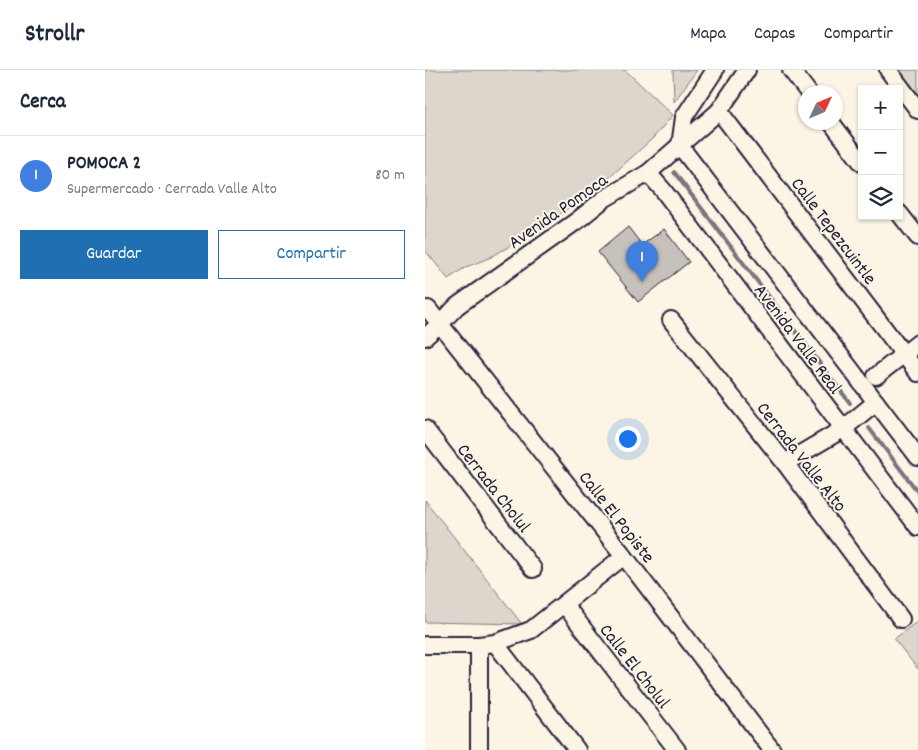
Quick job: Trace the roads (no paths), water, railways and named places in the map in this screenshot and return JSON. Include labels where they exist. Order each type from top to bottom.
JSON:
[{"type":"street","points":[[680,146],[684,118],[715,70]]},
{"type":"street","name":"Avenida Pomoca","points":[[425,337],[457,306],[578,220],[604,199],[648,173],[719,111],[747,70]]},
{"type":"street","points":[[791,70],[803,85]]},
{"type":"street","points":[[888,70],[918,110]]},
{"type":"street","name":"Calle Tepezcuintle","points":[[719,111],[918,373]]},
{"type":"street","points":[[837,130],[858,158]]},
{"type":"street","name":"Avenida Valle Real","points":[[680,146],[918,457]]},
{"type":"street","name":"Avenida Valle Real","points":[[648,173],[663,190],[918,528]]},
{"type":"street","points":[[903,217],[918,237]]},
{"type":"street","name":"Avenida Pomoca","points":[[427,310],[457,306]]},
{"type":"street","name":"Calle El Popiste","points":[[427,310],[624,556],[765,747]]},
{"type":"street","name":"Cerrada Valle Alto","points":[[671,320],[785,463],[901,619]]},
{"type":"street","points":[[876,376],[918,343]]},
{"type":"street","points":[[785,463],[843,429],[876,402]]},
{"type":"street","name":"Cerrada Cholul","points":[[425,429],[533,569]]},
{"type":"street","points":[[425,645],[479,645],[495,643],[531,630],[624,556]]},
{"type":"street","name":"Calle El Cholul","points":[[564,604],[677,750]]},
{"type":"street","points":[[495,643],[577,750]]},
{"type":"street","points":[[479,645],[479,750]]},
{"type":"waterway","points":[[674,172],[850,403]]},
{"type":"waterway","points":[[869,428],[918,492]]},
{"type":"place","name":"POMOCA 2","points":[[642,282]]}]
